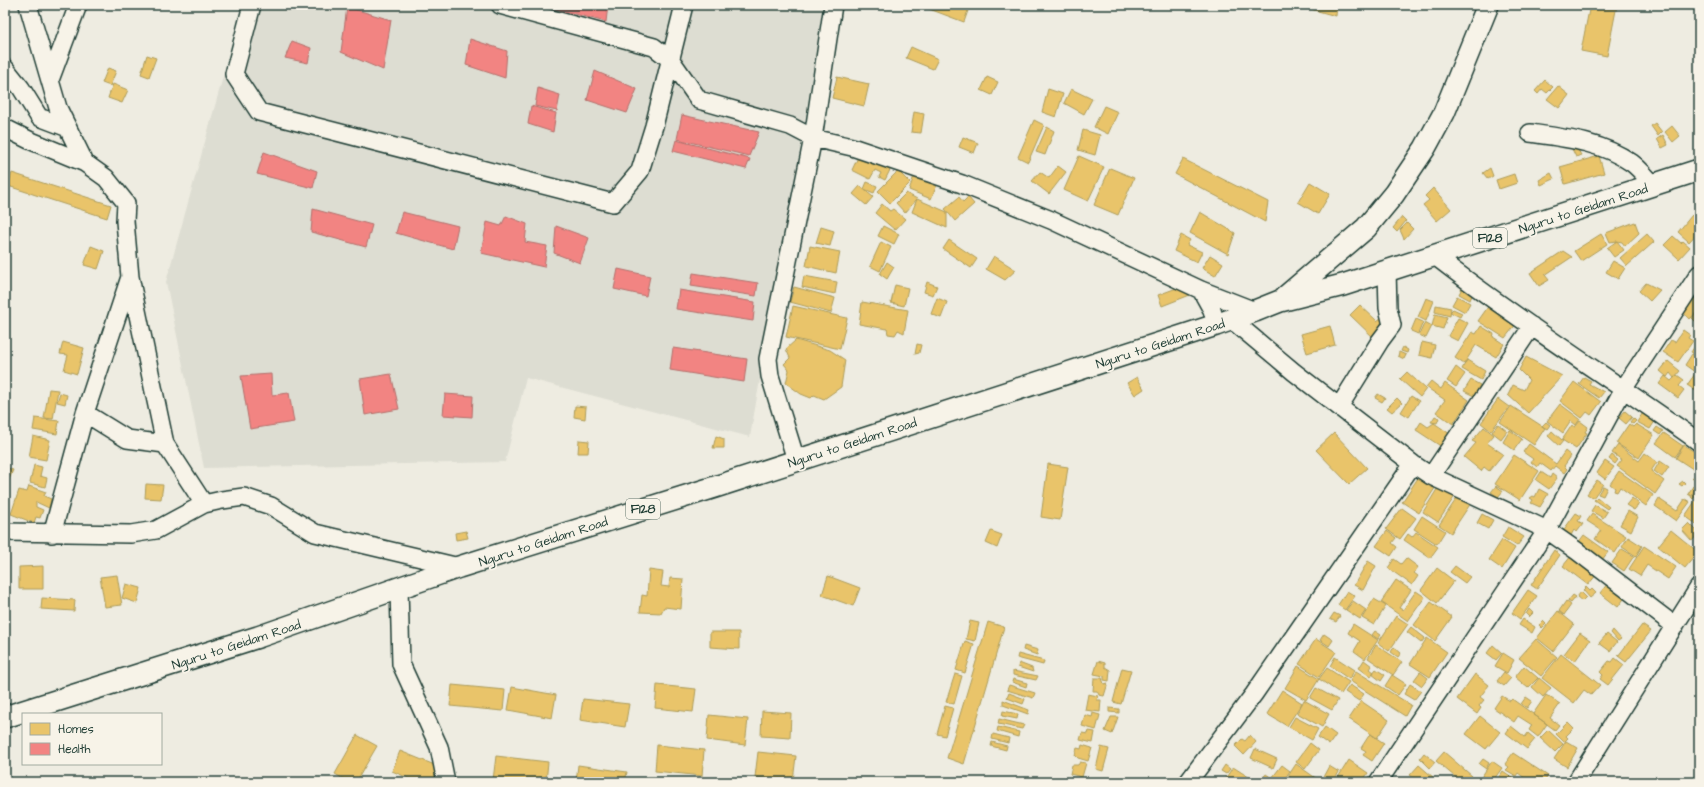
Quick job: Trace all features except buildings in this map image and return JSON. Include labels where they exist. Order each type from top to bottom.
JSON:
[{"type":"main road","points":[[1280,301],[1366,228],[1394,194],[1425,148],[1444,113],[1488,5]]},
{"type":"main road","name":"Nguru to Geidam Road","points":[[5,717],[251,640],[459,567],[1224,322],[1280,301],[1343,285],[1699,170]]},
{"type":"street","points":[[28,5],[58,108],[85,163]]},
{"type":"street","points":[[50,80],[78,5]]},
{"type":"street","points":[[252,5],[234,74],[259,112],[613,203],[640,171],[671,60],[684,5]]},
{"type":"street","points":[[500,5],[654,47],[671,60],[699,100],[790,126],[813,138],[852,147],[962,184],[1051,220],[1201,290],[1255,311]]},
{"type":"street","points":[[796,460],[770,376],[768,360],[813,138],[833,5]]},
{"type":"street","points":[[5,68],[22,88],[39,117],[68,128]]},
{"type":"street","points":[[5,128],[29,140],[85,163],[106,178],[126,203],[130,277],[165,444],[204,504]]},
{"type":"street","points":[[1530,133],[1573,138],[1607,149],[1632,164],[1654,185]]},
{"type":"street","points":[[1435,256],[1532,326],[1624,388],[1699,442]]},
{"type":"street","points":[[1339,407],[1380,341],[1392,325],[1388,308],[1387,271]]},
{"type":"street","points":[[1378,782],[1547,530],[1624,388],[1699,274]]},
{"type":"street","points":[[52,534],[85,413],[130,277]]},
{"type":"street","points":[[1201,290],[1212,310],[1224,322],[1294,372],[1413,464],[1431,476],[1547,530],[1675,626]]},
{"type":"street","points":[[1431,476],[1532,326]]},
{"type":"street","points":[[85,413],[127,439],[165,444]]},
{"type":"street","points":[[1188,782],[1254,694],[1413,464]]},
{"type":"street","points":[[5,532],[52,534],[131,534],[156,530],[204,504],[244,497],[271,506],[315,533],[459,567]]},
{"type":"street","points":[[1576,782],[1699,587]]},
{"type":"street","points":[[399,588],[401,664],[439,747],[446,782]]},
{"type":"shaded area","points":[[243,5],[823,5],[804,128],[750,437],[526,378],[505,462],[204,468],[166,282]]}]
